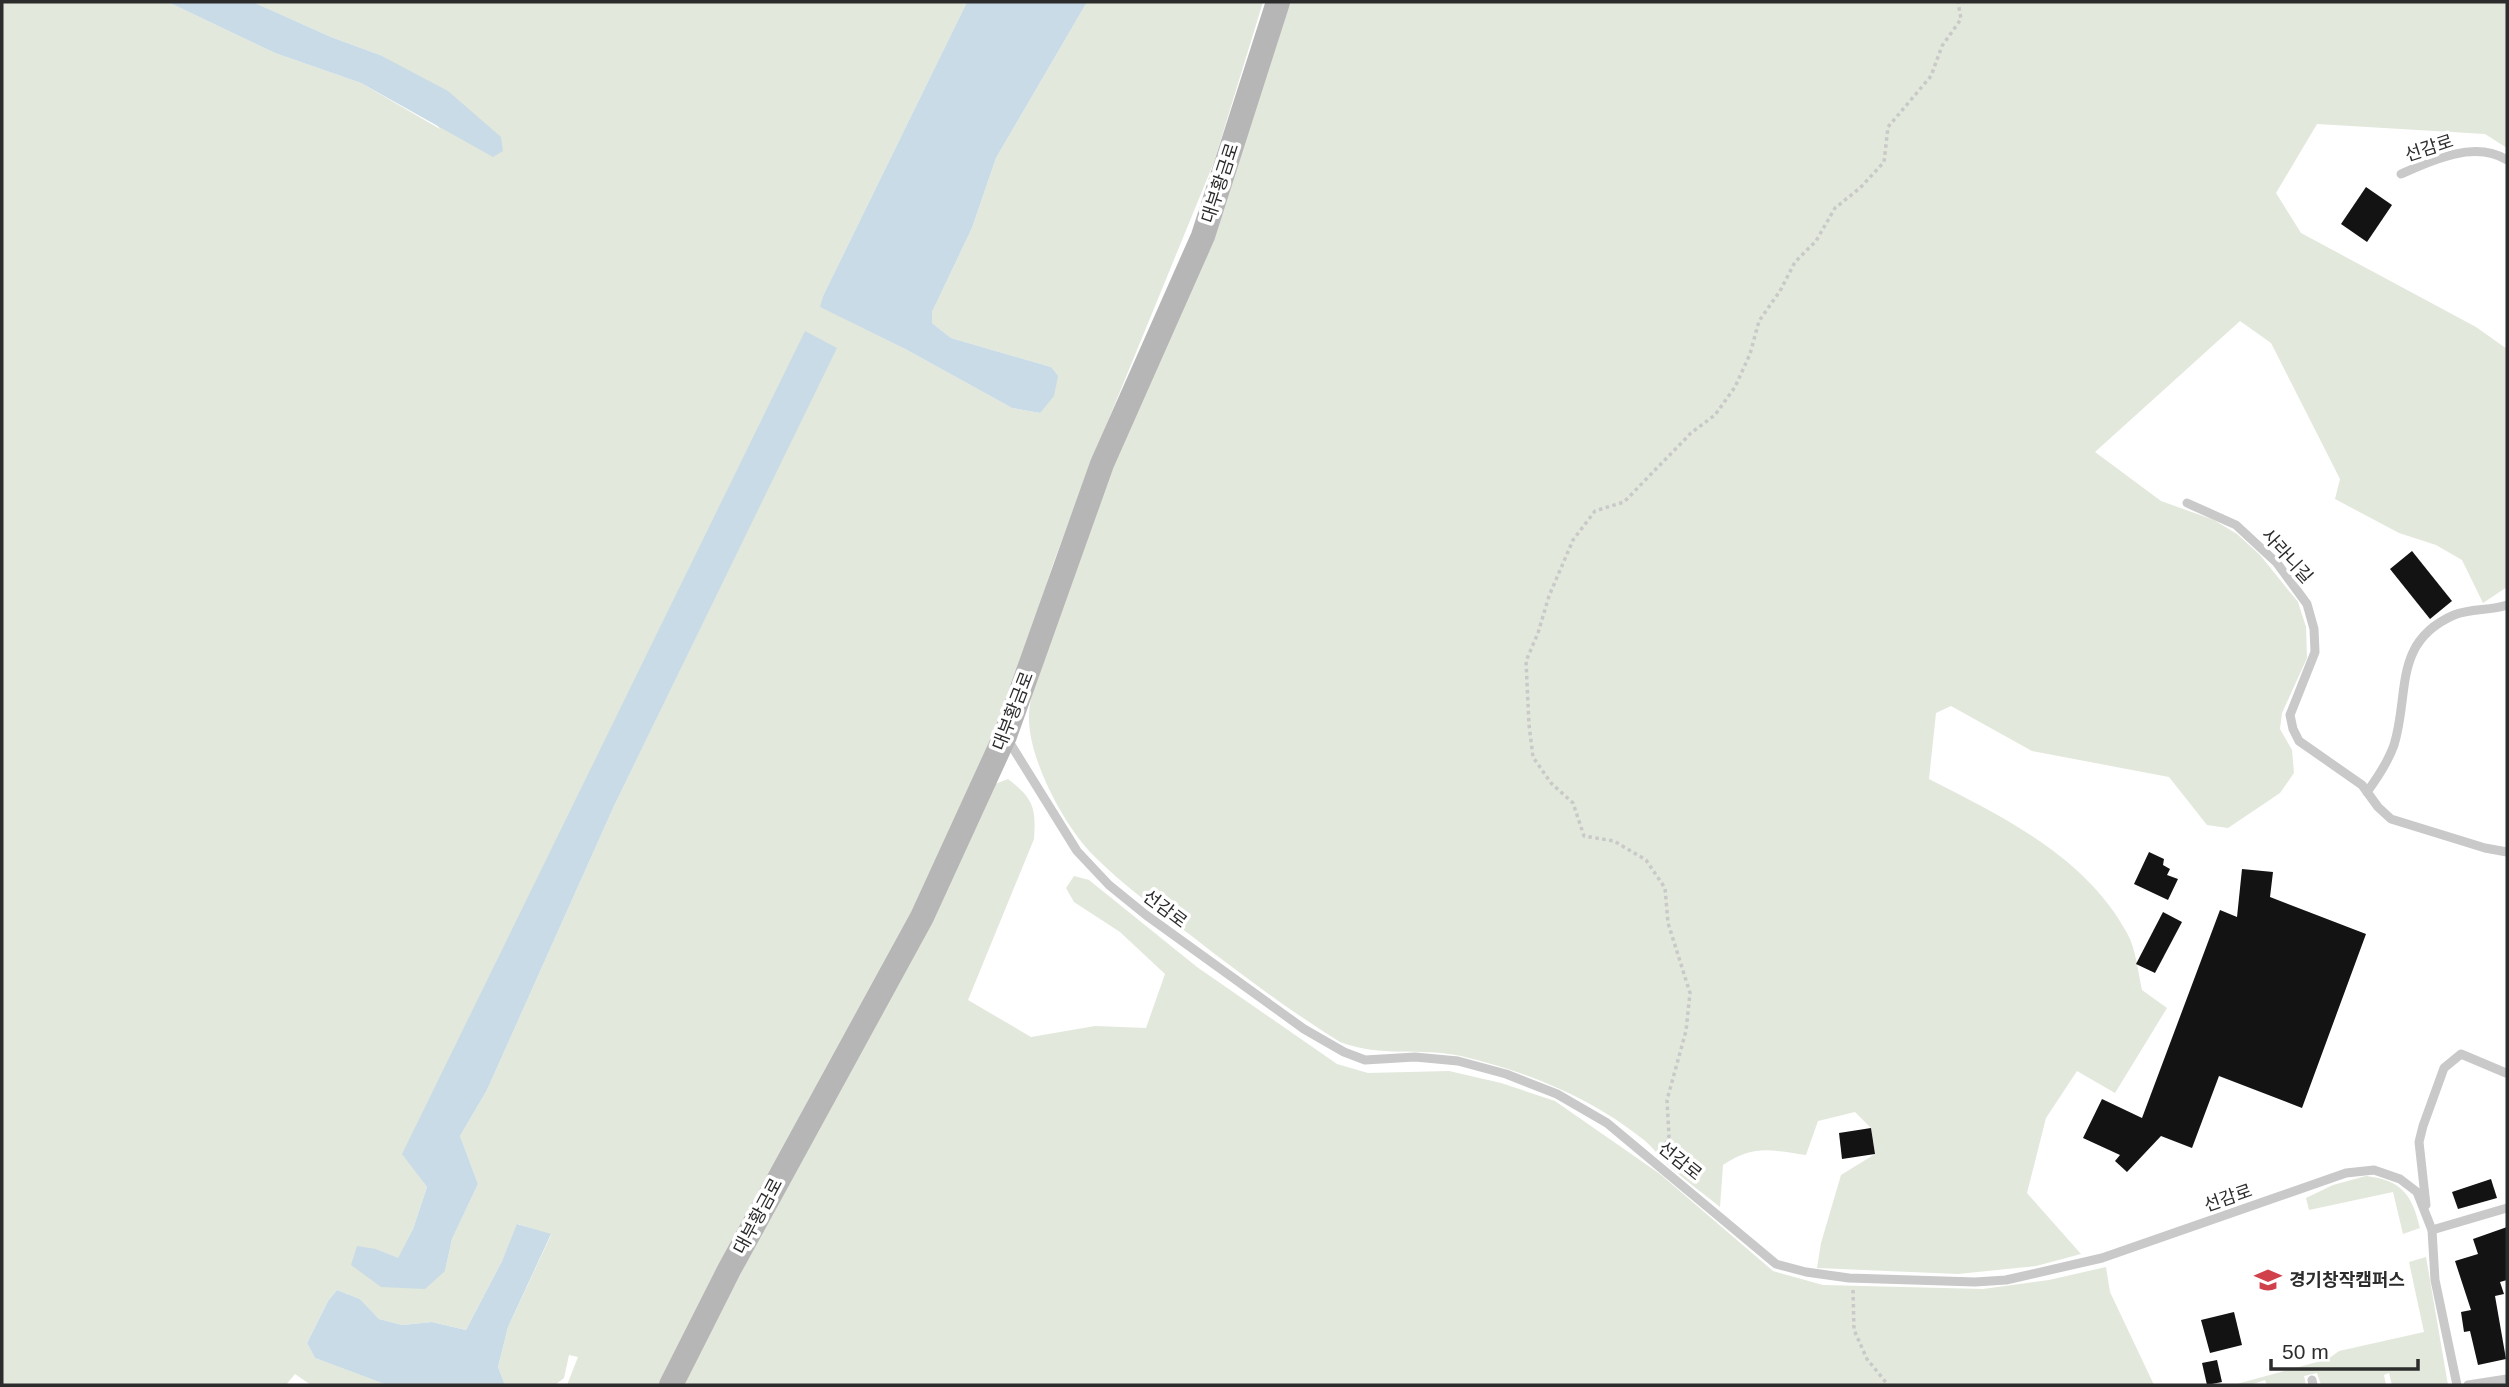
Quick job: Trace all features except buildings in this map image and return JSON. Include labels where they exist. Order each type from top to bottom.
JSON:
[{"type":"main road","name":"대부황금로","points":[[671,1385],[736,1258],[922,917],[1005,736],[1102,464],[1203,236],[1278,2]]},
{"type":"lane","name":"선감로","points":[[2401,174],[2432,160],[2458,154],[2489,153],[2507,160]]},
{"type":"lane","name":"사라니길","points":[[2187,503],[2216,514],[2245,533],[2277,563],[2307,604],[2314,629],[2315,652],[2290,715],[2293,729],[2300,741],[2362,785],[2378,807],[2391,819],[2485,848],[2507,852]]},
{"type":"lane","points":[[2367,792],[2379,777],[2395,743],[2405,673],[2420,639],[2435,626],[2456,615],[2507,606]]},
{"type":"lane","name":"선감로","points":[[1005,736],[1077,851],[1110,885],[1146,915],[1304,1028],[1344,1052],[1365,1060],[1415,1058],[1458,1061],[1506,1074],[1557,1094],[1607,1123],[1776,1264],[1849,1279],[1975,1282],[2034,1274],[2102,1258],[2346,1173],[2374,1170],[2400,1178],[2417,1192],[2427,1214],[2432,1230],[2435,1280],[2457,1385]]},
{"type":"lane","name":"선감로","points":[[2427,1214],[2419,1142],[2444,1068],[2461,1054],[2506,1073]]},
{"type":"lane","points":[[2432,1230],[2506,1212]]},
{"type":"lane","points":[[2468,1385],[2507,1378]]},
{"type":"path","points":[[1658,1163],[1669,1136],[1667,1100],[1686,1031],[1690,993],[1668,923],[1665,888],[1646,860],[1614,841],[1584,836],[1573,803],[1550,783],[1533,757],[1528,725],[1526,661],[1573,540],[1595,512],[1624,502],[1691,433],[1715,415],[1735,387],[1750,354],[1759,321],[1796,262],[1816,241],[1835,208],[1860,188],[1884,162],[1888,127],[1931,76],[1942,46],[1961,19],[1958,2]]},
{"type":"path","points":[[1849,1279],[1855,1296],[1854,1330],[1867,1359],[1888,1385]]},
{"type":"shaded area","points":[[2,2],[168,2],[275,53],[361,83],[440,129],[380,55],[331,37],[253,2],[967,2],[823,296],[821,307],[907,350],[1012,408],[1040,413],[1051,367],[951,338],[932,323],[932,312],[972,228],[996,158],[1087,2],[1263,2],[1214,162],[1094,455],[1053,564],[1013,685],[977,778],[912,919],[660,1385],[567,1385],[578,1357],[569,1355],[564,1378],[555,1385],[505,1385],[498,1367],[508,1327],[551,1235],[518,1224],[466,1330],[432,1322],[402,1325],[379,1319],[360,1299],[337,1290],[328,1301],[307,1343],[315,1358],[387,1385],[311,1385],[295,1374],[286,1385],[2,1385]],"holes":[[[805,332],[836,349],[614,806],[487,1090],[460,1136],[478,1184],[452,1239],[445,1271],[351,1265],[376,1249],[398,1259],[413,1229],[427,1187],[403,1154]]]},
{"type":"shaded area","points":[[1288,2],[2507,2],[2507,148],[2485,134],[2317,124],[2276,193],[2301,233],[2476,327],[2507,349],[2507,587],[2483,603],[2462,560],[2436,545],[2399,533],[2335,499],[2340,479],[2271,343],[2240,321],[2095,452],[2161,501],[2214,520],[2237,534],[2260,555],[2298,602],[2306,627],[2307,658],[2282,713],[2280,729],[2292,750],[2294,773],[2280,793],[2228,828],[2207,825],[2169,777],[2032,751],[1951,706],[1936,713],[1929,779],[2040,841],[2089,882],[2109,906],[2130,939],[2142,990],[2167,1008],[2115,1093],[2077,1071],[2046,1118],[2027,1193],[2081,1254],[2036,1266],[1958,1274],[1817,1268],[1821,1243],[1841,1175],[1875,1154],[1871,1128],[1855,1112],[1818,1121],[1806,1155],[1773,1150],[1753,1151],[1723,1165],[1720,1207],[1667,1164],[1648,1143],[1623,1125],[1580,1099],[1534,1078],[1486,1062],[1445,1053],[1371,1050],[1340,1042],[1229,965],[1142,898],[1094,856],[1071,827],[1050,790],[1034,750],[1029,714],[1032,693],[1089,522]]},
{"type":"shaded area","points":[[1008,779],[1023,792],[1032,805],[1034,839],[968,1000],[1031,1037],[1095,1026],[1146,1028],[1165,974],[1120,932],[1074,902],[1066,888],[1074,876],[1089,880],[1197,967],[1337,1064],[1368,1073],[1449,1071],[1501,1083],[1555,1101],[1660,1174],[1773,1271],[1823,1285],[1983,1289],[2049,1280],[2106,1267],[2110,1292],[2154,1385],[683,1385],[995,784]]},
{"type":"shaded area","points":[[2366,1176],[2388,1181],[2404,1191],[2420,1228],[2403,1234],[2393,1192],[2309,1210],[2306,1198],[2333,1185]]},
{"type":"shaded area","points":[[2426,1257],[2448,1385],[2392,1385],[2389,1373],[2384,1375],[2386,1385],[2321,1385],[2317,1373],[2304,1376],[2306,1385],[2267,1385],[2265,1380],[2250,1385],[2233,1385],[2328,1359],[2339,1351],[2424,1332],[2409,1262]]},
{"type":"water","points":[[168,2],[253,2],[331,37],[380,55],[448,91],[501,137],[503,151],[493,157],[361,83],[275,53]]},
{"type":"water","points":[[967,2],[1087,2],[996,158],[972,228],[932,312],[932,323],[951,338],[1051,367],[1058,376],[1054,396],[1040,413],[1012,408],[907,350],[820,307]]},
{"type":"water","points":[[805,331],[837,348],[614,806],[487,1090],[460,1136],[478,1184],[452,1239],[445,1271],[425,1289],[381,1287],[351,1265],[357,1246],[376,1249],[398,1258],[413,1229],[427,1187],[402,1154]]},
{"type":"water","points":[[517,1224],[551,1234],[508,1327],[498,1367],[505,1385],[387,1385],[315,1358],[307,1343],[328,1301],[337,1290],[360,1299],[379,1319],[402,1325],[432,1322],[466,1330],[502,1261]]},
{"type":"place","name":"경기창작캠퍼스","points":[[2268,1280]]}]
